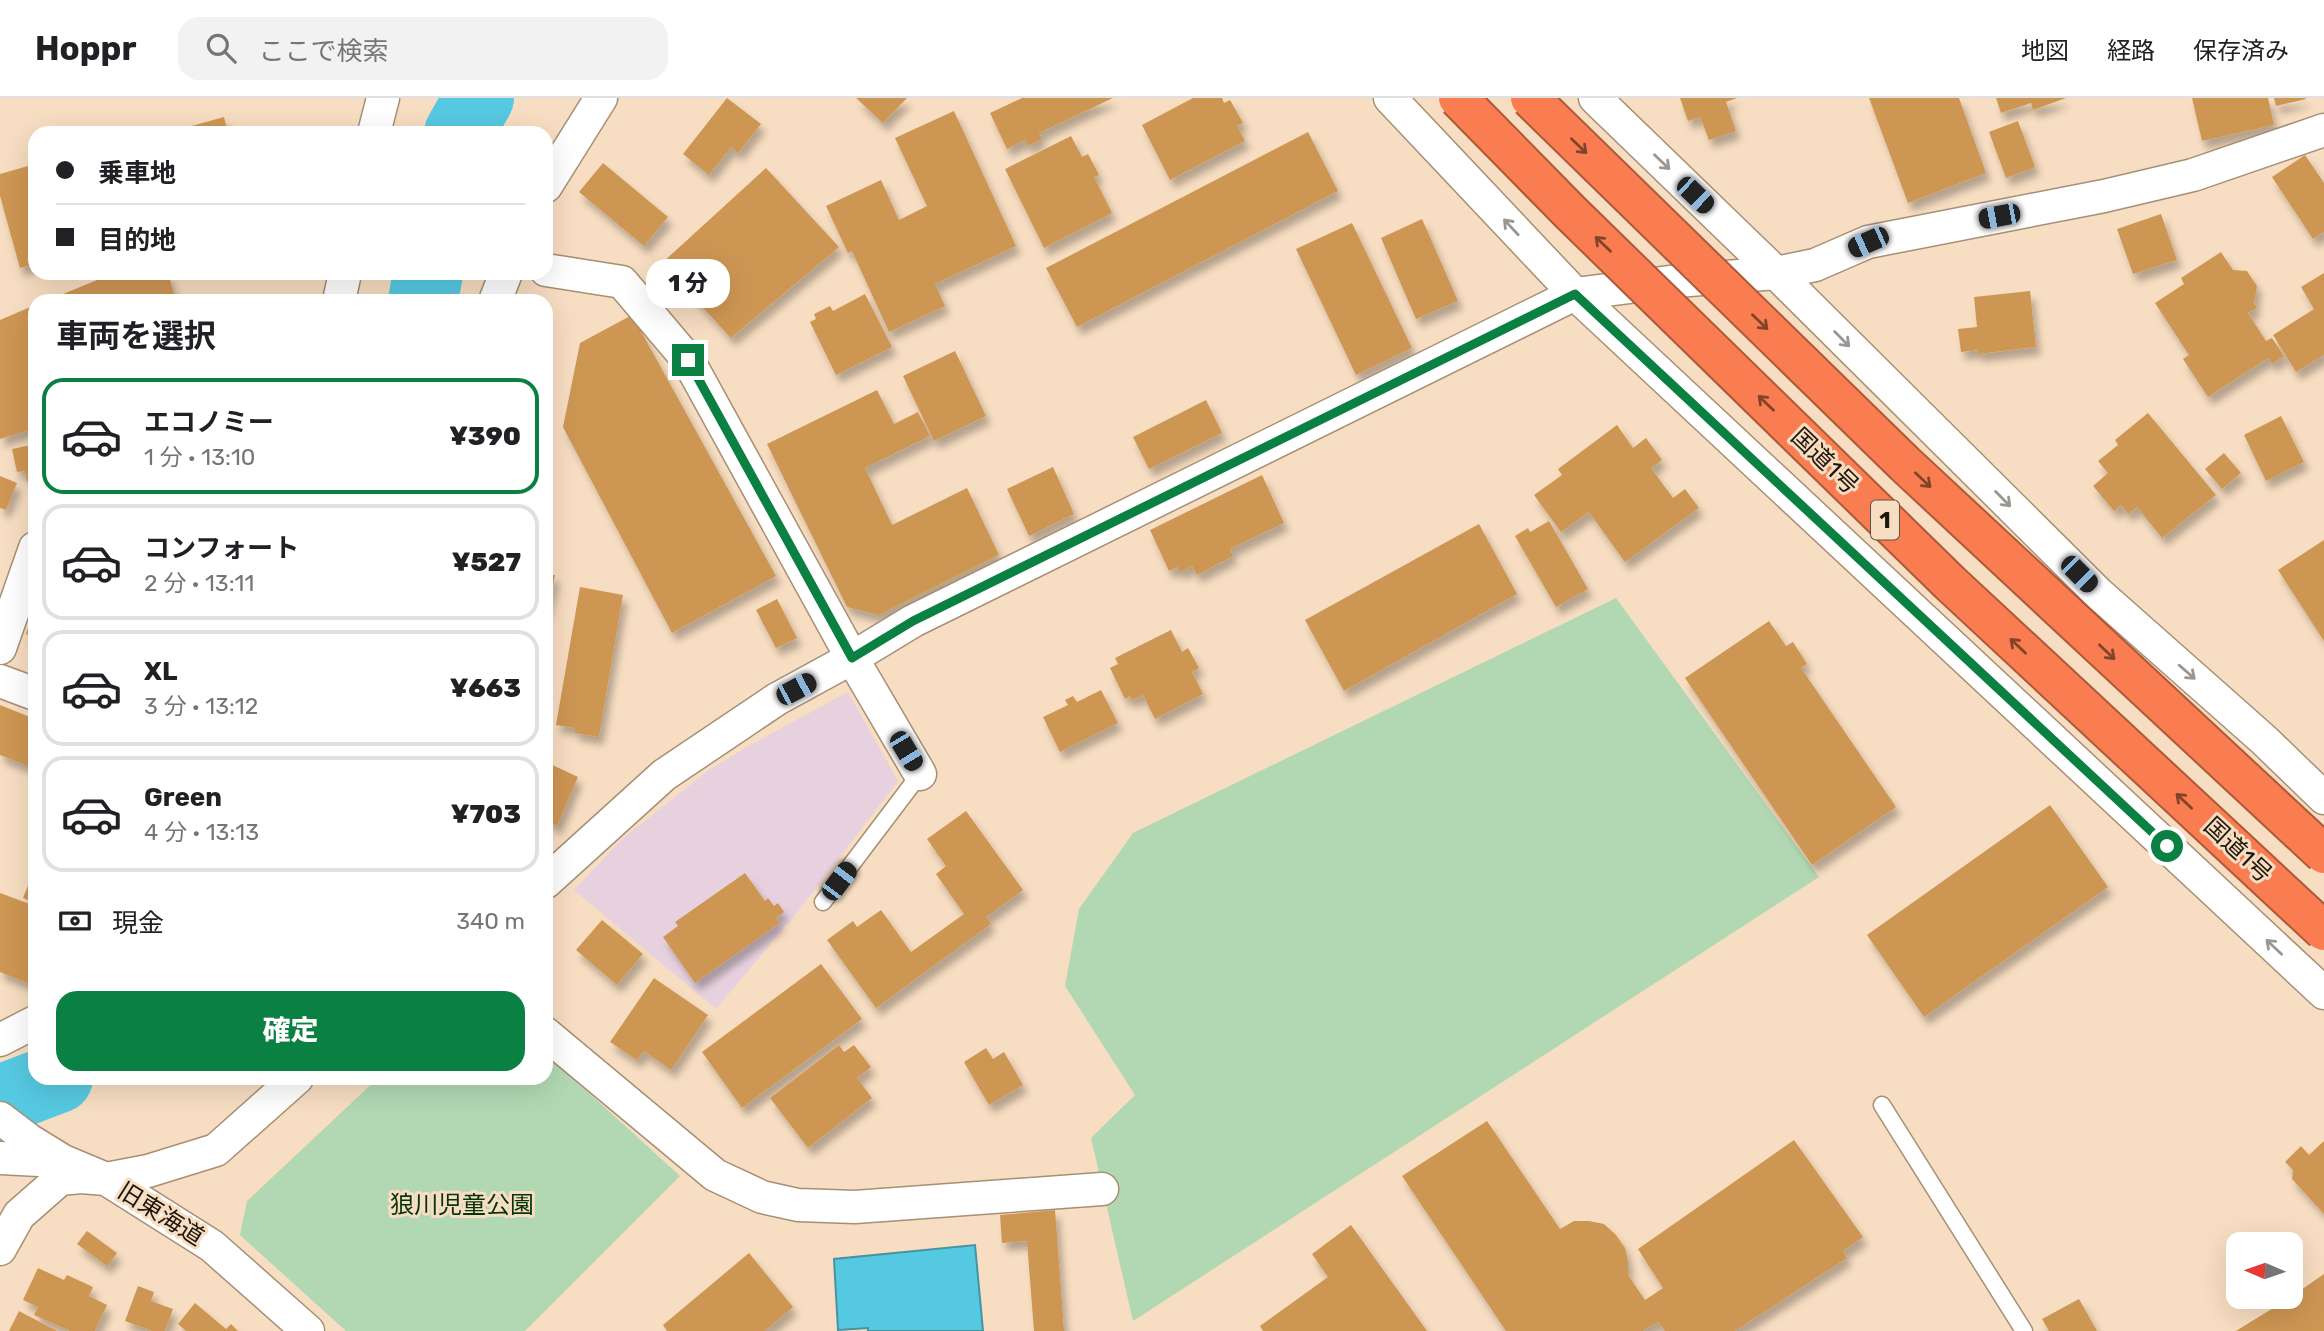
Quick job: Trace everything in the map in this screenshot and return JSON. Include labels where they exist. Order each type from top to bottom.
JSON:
[{"type":"highway","name":"国道1号","points":[[1458,98],[1571,213],[1950,583],[2324,930]]},
{"type":"highway","name":"1","points":[[1530,98],[1905,464],[2324,855]]},
{"type":"street","points":[[376,126],[383,98]]},
{"type":"street","points":[[553,175],[601,98]]},
{"type":"street","points":[[1390,98],[1575,294],[2324,993]]},
{"type":"street","points":[[1595,98],[1776,273],[2098,593],[2264,740],[2324,799]]},
{"type":"street","points":[[553,876],[664,775],[777,699],[913,621],[1575,294],[1677,281],[1776,273],[1815,265],[1868,242],[2104,196],[2193,175],[2324,131]]},
{"type":"street","points":[[553,271],[622,282],[688,360],[852,658],[920,774]]},
{"type":"street","points":[[0,648],[28,568]]},
{"type":"street","points":[[0,681],[28,691]]},
{"type":"street","points":[[0,1040],[28,1026]]},
{"type":"street","points":[[553,1040],[715,1175],[762,1197],[798,1205],[855,1207],[1102,1189]]},
{"type":"street","points":[[0,1249],[19,1215],[60,1179],[106,1179],[148,1171],[216,1150],[289,1085]]},
{"type":"street","name":"旧東海道","points":[[9,1124],[63,1161],[106,1179],[212,1246],[309,1331]]},
{"type":"street","points":[[0,1158],[63,1161]]},
{"type":"lane","points":[[823,902],[920,774]]},
{"type":"lane","points":[[1882,1105],[2024,1331]]},
{"type":"shaded area","points":[[848,692],[898,781],[799,910],[716,1009],[574,890],[621,840],[709,770]]},
{"type":"green space","points":[[1616,598],[1819,877],[1133,1321],[1091,1138],[1135,1095],[1065,986],[1079,909],[1133,833]]},
{"type":"green space","name":"狼川児童公園","points":[[553,1060],[680,1176],[525,1331],[346,1331],[240,1235],[247,1201],[371,1085],[553,1085]]},
{"type":"water","points":[[975,1245],[983,1331],[868,1331],[868,1328],[838,1330],[834,1259]]},
{"type":"building","points":[[727,98],[761,124],[738,153],[731,147],[709,175],[683,154]]},
{"type":"building","points":[[856,98],[907,98],[883,123]]},
{"type":"building","points":[[1022,98],[1113,98],[1039,133],[1042,139],[1028,146],[1025,140],[1007,149],[990,113]]},
{"type":"building","points":[[1193,98],[1222,98],[1224,103],[1230,100],[1243,123],[1237,126],[1245,141],[1170,180],[1142,125]]},
{"type":"building","points":[[1680,98],[1737,98],[1726,102],[1736,131],[1709,140],[1700,117],[1688,121]]},
{"type":"building","points":[[1869,98],[1959,98],[1986,173],[1908,203]]},
{"type":"building","points":[[1996,98],[2066,98],[2033,110],[2031,103],[2001,113]]},
{"type":"building","points":[[2192,98],[2268,98],[2274,125],[2202,141]]},
{"type":"building","points":[[2274,98],[2306,98],[2306,99],[2276,106]]},
{"type":"building","points":[[954,111],[1016,246],[935,284],[945,306],[889,332],[852,251],[848,253],[826,206],[881,180],[899,220],[927,206],[895,138]]},
{"type":"building","points":[[224,117],[226,126],[191,126]]},
{"type":"building","points":[[2018,121],[2035,167],[2006,178],[1989,132]]},
{"type":"building","points":[[1308,132],[1338,191],[1077,327],[1046,268]]},
{"type":"building","points":[[1071,136],[1082,157],[1088,154],[1099,175],[1094,177],[1112,213],[1044,248],[1005,169]]},
{"type":"building","points":[[2305,155],[2324,183],[2324,232],[2313,239],[2272,177]]},
{"type":"building","points":[[603,163],[668,217],[644,246],[579,192]]},
{"type":"building","points":[[28,166],[28,266],[20,268],[0,196],[0,174]]},
{"type":"building","points":[[766,168],[839,247],[731,338],[662,263]]},
{"type":"building","points":[[2161,214],[2177,260],[2133,274],[2117,229]]},
{"type":"building","points":[[1422,219],[1458,301],[1416,319],[1381,238]]},
{"type":"building","points":[[1352,223],[1412,348],[1356,375],[1296,249]]},
{"type":"building","points":[[2221,252],[2233,270],[2247,271],[2257,286],[2254,304],[2257,308],[2248,313],[2266,341],[2272,338],[2284,356],[2272,364],[2268,358],[2208,397],[2183,359],[2189,355],[2155,303],[2184,284],[2181,278]]},
{"type":"building","points":[[2324,273],[2324,355],[2296,372],[2273,335],[2314,309],[2301,287]]},
{"type":"building","points":[[97,280],[170,280],[174,294],[63,294]]},
{"type":"building","points":[[2030,291],[2036,347],[1978,354],[1978,350],[1961,352],[1958,329],[1977,327],[1974,297]]},
{"type":"building","points":[[865,294],[892,347],[836,375],[810,322],[816,319],[814,314],[830,306],[833,311]]},
{"type":"building","points":[[28,308],[28,430],[0,439],[0,320]]},
{"type":"building","points":[[632,315],[776,576],[672,633],[563,427],[580,343]]},
{"type":"building","points":[[955,351],[986,416],[934,441],[903,376]]},
{"type":"building","points":[[877,390],[894,424],[918,412],[930,436],[865,468],[892,525],[967,488],[999,555],[879,615],[847,607],[767,444]]},
{"type":"building","points":[[1206,400],[1222,433],[1149,469],[1133,437]]},
{"type":"building","points":[[2148,413],[2216,495],[2162,538],[2137,507],[2128,514],[2121,505],[2114,511],[2093,486],[2108,473],[2098,461],[2118,445],[2115,440]]},
{"type":"building","points":[[2281,416],[2304,462],[2266,481],[2244,435]]},
{"type":"building","points":[[1617,425],[1633,448],[1646,438],[1662,460],[1651,468],[1673,498],[1685,489],[1699,508],[1625,562],[1589,512],[1561,532],[1534,495],[1562,475],[1558,469]]},
{"type":"building","points":[[28,446],[28,482],[25,471],[17,472],[12,449]]},
{"type":"building","points":[[2224,453],[2241,473],[2222,489],[2205,469]]},
{"type":"building","points":[[1053,467],[1074,514],[1029,536],[1007,489]]},
{"type":"building","points":[[1262,475],[1284,523],[1230,549],[1233,556],[1197,575],[1192,566],[1180,572],[1177,567],[1169,571],[1150,530]]},
{"type":"building","points":[[0,476],[17,483],[6,510],[0,508]]},
{"type":"building","points":[[1549,521],[1588,589],[1556,607],[1515,536],[1528,528],[1530,532]]},
{"type":"building","points":[[1479,524],[1517,594],[1344,691],[1305,620]]},
{"type":"building","points":[[2324,540],[2324,641],[2278,570]]},
{"type":"building","points":[[580,587],[623,595],[599,737],[575,733],[575,728],[556,725]]},
{"type":"building","points":[[777,599],[797,638],[776,648],[756,610]]},
{"type":"building","points":[[1769,621],[1786,646],[1793,642],[1807,664],[1801,668],[1896,807],[1812,865],[1685,678]]},
{"type":"building","points":[[1171,630],[1182,652],[1188,648],[1199,668],[1192,672],[1203,694],[1155,719],[1143,695],[1132,700],[1130,696],[1125,699],[1110,668],[1118,664],[1115,658]]},
{"type":"building","points":[[1101,690],[1118,723],[1060,752],[1043,717],[1068,705],[1065,700],[1073,696],[1077,702]]},
{"type":"building","points":[[0,705],[28,716],[28,766],[0,755]]},
{"type":"building","points":[[553,765],[578,777],[557,826],[553,824]]},
{"type":"building","points":[[2050,805],[2108,887],[1924,1017],[1867,935]]},
{"type":"building","points":[[966,811],[1023,890],[986,917],[991,924],[876,1008],[827,940],[853,921],[857,927],[881,910],[911,952],[964,914],[936,874],[946,866],[927,839]]},
{"type":"building","points":[[745,873],[765,901],[768,898],[774,906],[778,903],[784,912],[776,918],[780,923],[695,983],[663,937],[678,926],[675,922]]},
{"type":"building","points":[[28,886],[28,900],[23,898]]},
{"type":"building","points":[[0,893],[28,903],[28,983],[0,972]]},
{"type":"building","points":[[602,920],[643,954],[617,985],[576,950]]},
{"type":"building","points":[[821,964],[862,1019],[742,1108],[702,1052]]},
{"type":"building","points":[[654,978],[708,1015],[671,1070],[644,1051],[637,1060],[610,1042]]},
{"type":"building","points":[[839,1045],[844,1052],[854,1045],[871,1067],[857,1078],[872,1098],[808,1148],[770,1098]]},
{"type":"building","points":[[986,1048],[993,1059],[1004,1052],[1023,1085],[989,1105],[964,1062]]},
{"type":"building","points":[[1487,1121],[1560,1229],[1574,1221],[1589,1221],[1604,1224],[1616,1235],[1625,1248],[1628,1275],[1645,1300],[1663,1288],[1638,1249],[1794,1140],[1863,1237],[1843,1251],[1847,1258],[1735,1331],[1665,1331],[1658,1322],[1643,1331],[1506,1331],[1402,1176]]},
{"type":"building","points":[[2324,1141],[2324,1214],[2292,1179],[2293,1170],[2285,1162],[2301,1146],[2309,1155]]},
{"type":"building","points":[[1055,1210],[1064,1331],[1034,1331],[1027,1241],[1002,1243],[1000,1215]]},
{"type":"building","points":[[1351,1225],[1427,1331],[1263,1331],[1260,1326],[1328,1277],[1312,1254]]},
{"type":"building","points":[[87,1231],[117,1253],[107,1266],[77,1244]]},
{"type":"building","points":[[749,1253],[793,1307],[765,1331],[667,1331],[663,1325]]},
{"type":"building","points":[[38,1268],[64,1280],[67,1275],[93,1287],[89,1296],[107,1305],[95,1331],[70,1331],[34,1315],[38,1307],[23,1300]]},
{"type":"building","points":[[2324,1274],[2324,1331],[2236,1331],[2272,1309],[2303,1309],[2303,1289]]},
{"type":"building","points":[[138,1286],[154,1292],[151,1301],[173,1309],[165,1331],[152,1331],[125,1321]]},
{"type":"building","points":[[2079,1299],[2097,1331],[2049,1331],[2042,1319]]},
{"type":"building","points":[[195,1303],[226,1329],[231,1324],[238,1331],[186,1331],[178,1324]]},
{"type":"building","points":[[19,1311],[57,1331],[9,1331]]},
{"type":"waterway","points":[[463,126],[479,98]]},
{"type":"waterway","points":[[424,294],[427,280]]},
{"type":"waterway","points":[[0,1100],[40,1085]]},
{"type":"route","points":[[688,360],[852,658],[913,621],[1575,294],[2167,846]]}]
